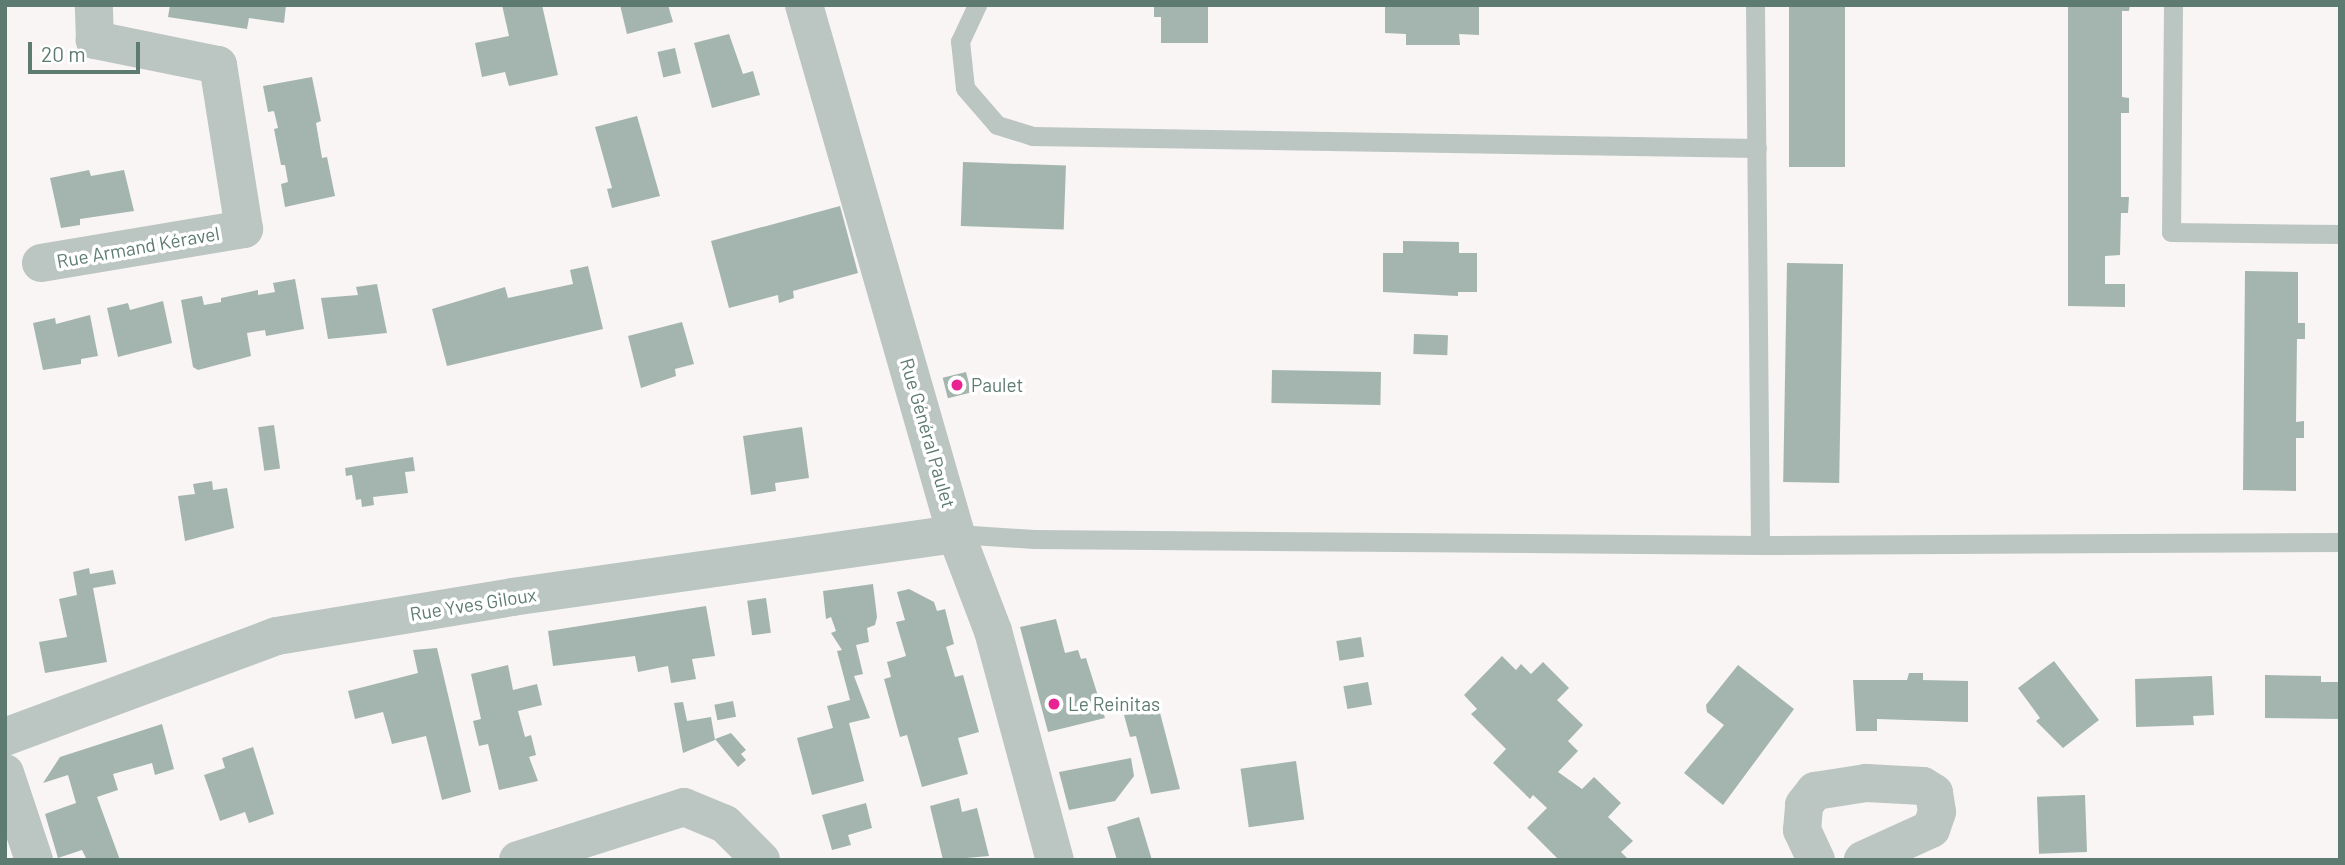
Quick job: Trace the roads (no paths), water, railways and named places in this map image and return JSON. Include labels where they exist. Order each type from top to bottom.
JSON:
[{"type":"street","name":"Rue Armand Kéravel","points":[[41,263],[244,229],[218,65],[95,40],[93,5]]},
{"type":"street","name":"Rue Général Paulet","points":[[804,5],[956,534],[993,631],[1055,860]]},
{"type":"street","name":"Rue Yves Giloux","points":[[5,737],[277,636],[512,597],[956,534]]},
{"type":"street","points":[[5,773],[34,860]]},
{"type":"street","points":[[1816,860],[1802,830],[1804,804],[1815,791],[1866,783],[1923,786],[1934,793],[1937,812],[1931,829],[1863,860]]},
{"type":"street","points":[[518,860],[684,807],[725,824],[761,860]]},
{"type":"lane","points":[[977,5],[960,41],[965,89],[997,124],[1032,136],[1757,148]]},
{"type":"lane","points":[[1755,5],[1760,545]]},
{"type":"lane","points":[[2174,5],[2171,232],[2340,234]]},
{"type":"lane","points":[[956,534],[1034,539],[1760,545],[2340,542]]},
{"type":"place","name":"Paulet","points":[[957,385]]},
{"type":"place","name":"Le Reinitas","points":[[1054,704]]}]
